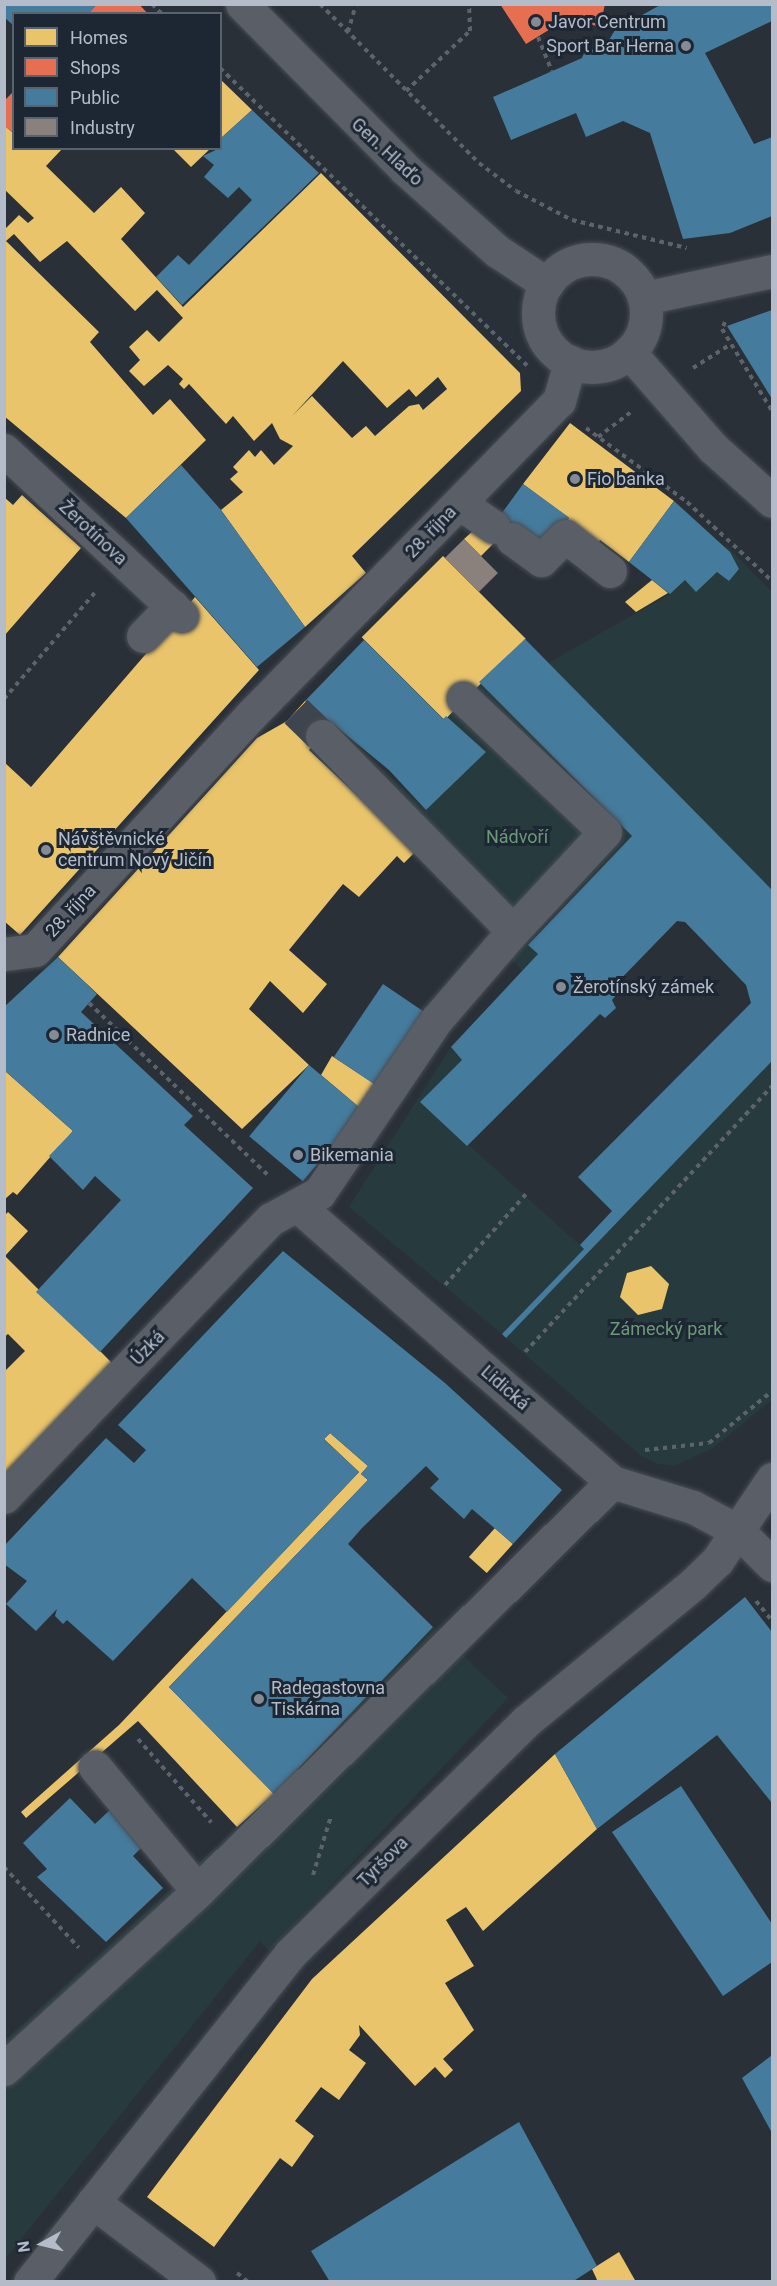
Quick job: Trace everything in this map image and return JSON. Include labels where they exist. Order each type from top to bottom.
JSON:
[{"type":"street","name":"Gen. Hlaďo","points":[[242,4],[405,169],[497,251],[546,284]]},
{"type":"street","points":[[591,258],[624,269],[644,298],[641,337],[629,352],[601,366],[570,362],[552,348],[541,328],[546,284],[573,261],[591,258]]},
{"type":"street","points":[[644,298],[772,271]]},
{"type":"street","points":[[629,352],[713,448],[772,501]]},
{"type":"street","name":"28. října","points":[[4,954],[35,950],[286,701],[459,503],[559,401],[570,362]]},
{"type":"street","name":"Žerotínova","points":[[4,450],[177,611],[143,636]]},
{"type":"street","points":[[459,503],[541,560],[566,536],[610,571]]},
{"type":"street","points":[[297,1205],[319,1192],[437,1019],[513,931],[605,832],[463,698]]},
{"type":"street","points":[[322,736],[513,931]]},
{"type":"street","name":"Lidická","points":[[297,1205],[612,1482],[693,1507],[738,1531],[772,1565]]},
{"type":"street","name":"Úzká","points":[[4,1497],[272,1219],[297,1205]]},
{"type":"street","name":"Tyršova","points":[[30,2282],[290,1954],[525,1722],[692,1585],[738,1531],[772,1479]]},
{"type":"street","points":[[4,2069],[236,1854],[489,1588],[612,1482]]},
{"type":"street","points":[[95,1767],[198,1891]]},
{"type":"street","points":[[93,2202],[198,2282]]},
{"type":"path","points":[[320,4],[406,91],[516,191],[572,220],[698,246]]},
{"type":"path","points":[[348,33],[356,4]]},
{"type":"path","points":[[406,91],[470,31],[470,4]]},
{"type":"path","points":[[538,37],[552,71]]},
{"type":"path","points":[[222,70],[559,401],[598,437],[687,502],[772,581]]},
{"type":"path","points":[[725,320],[722,328],[772,411]]},
{"type":"path","points":[[687,372],[731,344]]},
{"type":"path","points":[[598,437],[638,406]]},
{"type":"path","points":[[4,699],[124,561]]},
{"type":"path","points":[[89,1003],[297,1205]]},
{"type":"path","points":[[520,1357],[772,1086]]},
{"type":"path","points":[[440,1290],[526,1194]]},
{"type":"path","points":[[612,1482],[640,1450],[709,1443],[772,1391]]},
{"type":"path","points":[[753,1597],[772,1621]]},
{"type":"path","points":[[138,1740],[236,1854]]},
{"type":"path","points":[[4,1867],[105,1977]]},
{"type":"green space","points":[[723,542],[772,592],[772,890],[548,663],[670,594],[685,580],[696,591],[717,572],[729,581],[739,569]]},
{"type":"green space","name":"Nádvoří","points":[[479,682],[632,836],[528,944],[538,954],[522,971],[416,851],[309,750],[334,724],[426,810],[485,753],[446,716]]},
{"type":"green space","points":[[451,1047],[462,1060],[421,1102],[584,1249],[502,1334],[349,1207]]},
{"type":"green space","name":"Zámecký park","points":[[772,1061],[772,1400],[713,1448],[675,1466],[658,1464],[641,1456],[506,1338]]},
{"type":"green space","points":[[433,1627],[508,1698],[269,1951],[260,1941],[5,2259],[5,2040],[274,1794]]},
{"type":"building: Homes","points":[[222,81],[252,110],[222,137]]},
{"type":"building: Homes","points":[[4,125],[12,132],[12,150],[61,150],[46,166],[94,213],[121,187],[145,213],[121,239],[183,307],[321,173],[520,373],[521,391],[352,556],[366,573],[305,627],[221,510],[243,492],[230,479],[238,472],[233,467],[249,450],[255,457],[261,450],[274,465],[293,446],[280,439],[272,423],[254,441],[233,416],[226,424],[189,384],[184,389],[179,384],[183,379],[168,365],[144,386],[129,371],[140,360],[129,347],[147,330],[159,342],[183,318],[157,290],[135,311],[67,241],[40,262],[14,234],[6,241],[99,332],[90,342],[153,415],[170,399],[206,440],[126,518],[4,416],[5,229],[19,215],[28,223],[34,218],[4,189]],"holes":[[[343,361],[387,408],[409,389],[416,397],[438,377],[447,389],[423,410],[419,404],[409,406],[375,436],[366,426],[352,438],[312,396],[292,416]]]},
{"type":"building: Homes","points":[[174,150],[209,150],[191,167]]},
{"type":"building: Homes","points":[[570,423],[674,501],[629,562],[600,540],[595,550],[563,527],[569,518],[523,484]]},
{"type":"building: Homes","points":[[22,495],[81,548],[4,636],[4,497],[13,505]]},
{"type":"building: Homes","points":[[474,530],[499,538],[481,556],[464,539]]},
{"type":"building: Homes","points":[[443,556],[526,639],[444,720],[362,637]]},
{"type":"building: Homes","points":[[652,580],[668,593],[636,612],[625,602]]},
{"type":"building: Homes","points":[[195,597],[259,670],[20,935],[4,921],[4,762],[31,787]]},
{"type":"building: Homes","points":[[305,701],[334,724],[309,750],[416,851],[404,863],[397,856],[359,897],[343,884],[289,950],[327,984],[303,1013],[270,981],[249,1009],[309,1065],[242,1129],[58,957],[257,738],[287,721]]},
{"type":"building: Homes","points":[[332,1056],[376,1085],[360,1108],[321,1075]]},
{"type":"building: Homes","points":[[4,1070],[73,1131],[17,1195],[13,1192],[4,1200]]},
{"type":"building: Homes","points":[[8,1212],[28,1231],[5,1256],[114,1365],[4,1476],[4,1372],[25,1351],[8,1334],[4,1337],[5,1215]]},
{"type":"building: Homes","points":[[651,1266],[669,1284],[662,1309],[638,1315],[620,1297],[627,1273]]},
{"type":"building: Homes","points":[[330,1433],[368,1466],[361,1474],[368,1480],[169,1687],[274,1794],[237,1827],[138,1721],[26,1818],[21,1812],[119,1725],[359,1472],[324,1439]]},
{"type":"building: Homes","points":[[495,1528],[513,1544],[487,1573],[469,1557]]},
{"type":"building: Homes","points":[[555,1754],[597,1829],[483,1931],[466,1907],[446,1920],[474,1966],[445,1983],[474,2030],[443,2059],[453,2070],[445,2078],[435,2067],[415,2086],[359,2025],[360,2035],[349,2050],[366,2063],[339,2100],[321,2087],[295,2121],[314,2136],[292,2167],[280,2158],[214,2247],[147,2197],[312,1979]]},
{"type":"building: Homes","points":[[619,2252],[636,2282],[598,2282],[592,2269]]},
{"type":"building: Shops","points":[[97,4],[139,4],[146,12],[90,12]]},
{"type":"building: Shops","name":"Javor Centrum","points":[[500,4],[605,4],[600,27],[568,18],[526,44]]},
{"type":"building: Shops","points":[[12,93],[12,132],[4,125],[4,101]]},
{"type":"building: Public","points":[[4,4],[97,4],[90,12],[12,12],[12,24],[4,17]]},
{"type":"building: Public","points":[[662,4],[772,4],[772,21],[705,53],[754,144],[772,137],[772,216],[730,233],[683,239],[650,133],[623,121],[586,137],[576,113],[511,140],[493,97],[582,58],[586,48],[602,52],[615,30]]},
{"type":"building: Public","points":[[252,110],[319,173],[182,305],[156,277],[178,255],[189,265],[252,200],[239,187],[228,198],[204,177],[214,165],[203,156],[216,150],[222,150],[222,137]]},
{"type":"building: Public","points":[[772,310],[772,399],[727,326]]},
{"type":"building: Public","points":[[181,465],[221,510],[305,627],[257,667],[126,518]]},
{"type":"building: Public","points":[[523,484],[569,518],[543,553],[497,520]]},
{"type":"building: Public","points":[[674,501],[730,552],[739,569],[729,581],[717,572],[696,592],[685,580],[670,594],[629,562]]},
{"type":"building: Public","name":"Žerotínský zámek","points":[[525,639],[772,890],[772,1061],[506,1338],[502,1334],[584,1249],[580,1245],[612,1211],[578,1177],[751,1003],[746,985],[685,922],[677,921],[611,989],[617,994],[612,1000],[616,1008],[605,1018],[600,1014],[467,1146],[420,1102],[462,1060],[451,1047],[538,954],[528,945],[632,836],[479,682]]},
{"type":"building: Public","points":[[364,640],[443,719],[446,716],[486,752],[426,810],[389,770],[305,701]]},
{"type":"building: Public","points":[[58,957],[97,994],[81,1012],[193,1116],[184,1125],[253,1188],[100,1352],[36,1292],[121,1200],[95,1176],[83,1190],[49,1156],[73,1131],[4,1070],[4,1007]]},
{"type":"building: Public","points":[[383,984],[427,1014],[378,1087],[334,1057]]},
{"type":"building: Public","points":[[309,1065],[363,1110],[303,1181],[249,1136]]},
{"type":"building: Public","points":[[283,1251],[445,1383],[562,1490],[513,1544],[472,1509],[464,1519],[430,1488],[439,1479],[426,1466],[362,1528],[348,1544],[433,1627],[274,1794],[169,1687],[368,1480],[361,1474],[368,1466],[330,1433],[324,1439],[359,1472],[227,1612],[192,1578],[113,1661],[67,1620],[63,1624],[55,1616],[57,1609],[36,1631],[6,1604],[27,1581],[4,1564],[4,1546],[106,1438],[134,1463],[146,1450],[118,1425]]},
{"type":"building: Public","points":[[745,1597],[772,1632],[772,1803],[717,1735],[597,1829],[555,1754]]},
{"type":"building: Public","points":[[681,1786],[772,1924],[772,1962],[723,1996],[612,1832]]},
{"type":"building: Public","points":[[70,1798],[95,1824],[112,1808],[145,1844],[133,1856],[163,1888],[106,1942],[37,1877],[47,1869],[23,1843]]},
{"type":"building: Public","points":[[772,2055],[772,2133],[742,2078]]},
{"type":"building: Public","points":[[519,2122],[597,2266],[572,2282],[330,2282],[311,2251]]},
{"type":"building: Industry","points":[[464,539],[498,573],[479,592],[445,558]]},
{"type":"tunnel","points":[[296,711],[322,736]]},
{"type":"place","name":"Javor Centrum","points":[[536,22]]},
{"type":"place","name":"Sport Bar Herna","points":[[686,46]]},
{"type":"place","name":"Fio banka","points":[[575,479]]},
{"type":"place","name":"Návštěvnické centrum Nový Jičín","points":[[46,850]]},
{"type":"place","name":"Žerotínský zámek","points":[[561,987]]},
{"type":"place","name":"Radnice","points":[[54,1035]]},
{"type":"place","name":"Bikemania","points":[[298,1155]]},
{"type":"place","name":"Radegastovna Tiskárna","points":[[259,1699]]}]
